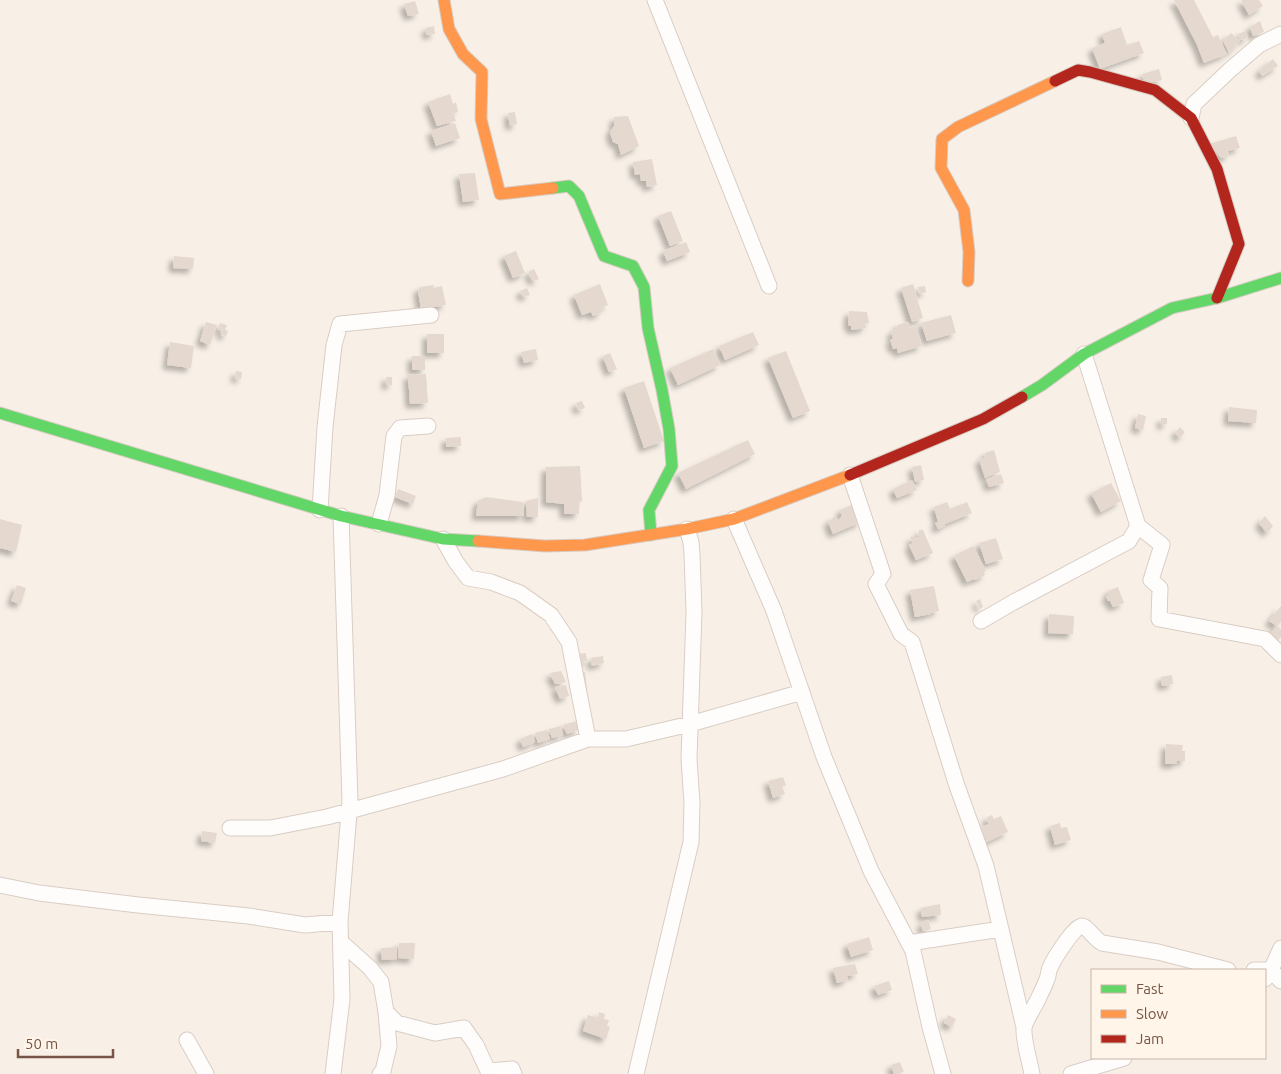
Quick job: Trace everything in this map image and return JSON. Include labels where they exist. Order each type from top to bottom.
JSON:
[{"type":"street","points":[[444,0],[449,29],[463,54],[482,72],[481,119],[500,194],[569,186],[580,196],[604,256],[633,266],[644,287],[648,328],[669,429],[672,466],[649,510],[651,535]]},
{"type":"street","points":[[655,0],[769,286]]},
{"type":"street","points":[[1191,118],[1194,104],[1230,69],[1259,45],[1281,34]]},
{"type":"street","points":[[968,281],[969,252],[964,210],[941,168],[942,139],[958,127],[1078,70],[1155,90],[1191,118],[1217,169],[1239,244],[1217,298]]},
{"type":"street","points":[[0,413],[341,516],[443,539],[545,546],[585,545],[687,529],[734,519],[850,475],[984,419],[1042,385],[1084,354],[1172,308],[1217,298],[1281,278]]},
{"type":"street","points":[[320,510],[324,427],[334,345],[340,324],[432,316]]},
{"type":"street","points":[[1084,354],[1138,526],[1162,545],[1151,580],[1160,588],[1159,619],[1265,639],[1281,655]]},
{"type":"street","points":[[380,524],[388,495],[394,436],[400,428],[428,426]]},
{"type":"street","points":[[850,475],[883,574],[876,584],[901,634],[912,642],[957,786],[986,866],[1024,1027],[1032,1074]]},
{"type":"street","points":[[333,1074],[342,999],[340,922],[349,811],[341,516]]},
{"type":"street","points":[[734,519],[774,611],[824,757],[871,871],[913,951],[943,1074]]},
{"type":"street","points":[[981,621],[1129,541],[1138,526]]},
{"type":"street","points":[[636,1074],[691,842],[692,803],[689,758],[694,594],[692,548],[687,529]]},
{"type":"street","points":[[443,539],[468,578],[491,582],[520,593],[551,615],[569,642],[588,740]]},
{"type":"street","points":[[230,828],[270,828],[349,811],[503,769],[588,740],[626,739],[690,724],[802,692]]},
{"type":"street","points":[[0,885],[39,893],[250,916],[305,925],[340,922]]},
{"type":"street","points":[[1024,1027],[1047,979],[1049,968],[1079,926],[1087,928],[1092,936],[1102,943],[1158,952],[1224,969]]},
{"type":"street","points":[[908,943],[1001,929]]},
{"type":"street","points":[[341,942],[370,968],[382,982],[389,1046],[383,1071],[380,1074]]},
{"type":"street","points":[[1272,976],[1281,948]]},
{"type":"street","points":[[386,1012],[397,1023],[435,1033],[464,1028],[476,1045],[488,1071],[512,1069],[514,1074]]},
{"type":"street","points":[[187,1040],[206,1074]]},
{"type":"street","points":[[1071,1074],[1121,1059]]},
{"type":"building","points":[[1174,0],[1194,0],[1213,37],[1218,35],[1227,54],[1204,63]]},
{"type":"building","points":[[1241,0],[1259,0],[1263,6],[1249,15]]},
{"type":"building","points":[[415,1],[419,14],[408,16],[404,4]]},
{"type":"building","points":[[1260,21],[1264,32],[1253,36],[1250,27]]},
{"type":"building","points":[[434,26],[435,34],[427,35],[426,28]]},
{"type":"building","points":[[1121,27],[1127,45],[1139,41],[1144,53],[1100,69],[1092,48],[1105,43],[1102,34]]},
{"type":"building","points":[[1245,31],[1248,38],[1240,40],[1238,34]]},
{"type":"building","points":[[1231,33],[1240,41],[1229,53],[1223,41]]},
{"type":"building","points":[[1273,59],[1278,66],[1262,76],[1259,71]]},
{"type":"building","points":[[1159,69],[1162,80],[1145,84],[1142,74]]},
{"type":"building","points":[[450,94],[453,104],[456,102],[458,112],[453,114],[456,121],[437,126],[428,102]]},
{"type":"building","points":[[515,112],[517,124],[510,126],[508,113]]},
{"type":"building","points":[[628,116],[639,146],[621,155],[618,144],[613,142],[610,132],[614,126],[614,117]]},
{"type":"building","points":[[455,123],[460,138],[436,146],[431,131]]},
{"type":"building","points":[[1236,136],[1240,148],[1228,151],[1229,156],[1221,158],[1209,144]]},
{"type":"building","points":[[652,159],[657,185],[647,187],[646,181],[641,181],[640,174],[635,175],[633,162]]},
{"type":"building","points":[[475,173],[479,200],[463,202],[459,174]]},
{"type":"building","points":[[671,211],[683,241],[670,246],[658,216]]},
{"type":"building","points":[[686,242],[690,252],[667,261],[663,251]]},
{"type":"building","points":[[516,251],[525,273],[513,278],[504,256]]},
{"type":"building","points":[[174,256],[194,258],[193,269],[173,268]]},
{"type":"building","points":[[534,269],[539,279],[533,281],[528,272]]},
{"type":"building","points":[[600,284],[608,305],[601,308],[602,312],[593,316],[591,312],[582,315],[574,295]]},
{"type":"building","points":[[913,284],[923,318],[912,322],[901,288]]},
{"type":"building","points":[[434,285],[433,288],[442,286],[446,305],[421,309],[418,291],[420,287]]},
{"type":"building","points":[[925,286],[926,292],[919,294],[918,287]]},
{"type":"building","points":[[527,288],[530,295],[523,297],[520,291]]},
{"type":"building","points":[[849,311],[867,312],[869,323],[865,324],[866,328],[851,330],[851,326],[848,325]]},
{"type":"building","points":[[951,315],[956,333],[927,341],[921,323]]},
{"type":"building","points":[[206,322],[217,325],[210,345],[200,341]]},
{"type":"building","points":[[908,322],[909,328],[916,326],[922,346],[898,353],[897,348],[893,349],[890,339],[893,339],[891,331],[898,329],[897,325]]},
{"type":"building","points":[[220,323],[227,325],[225,330],[228,331],[226,336],[221,335],[222,330],[218,329]]},
{"type":"building","points":[[753,332],[759,345],[725,360],[719,346]]},
{"type":"building","points":[[427,334],[444,334],[444,353],[427,353]]},
{"type":"building","points":[[170,342],[194,346],[191,368],[167,365]]},
{"type":"building","points":[[536,349],[538,360],[524,363],[521,352]]},
{"type":"building","points":[[713,349],[720,365],[678,385],[670,368]]},
{"type":"building","points":[[786,351],[810,411],[793,418],[768,358]]},
{"type":"building","points":[[610,353],[617,369],[609,372],[603,356]]},
{"type":"building","points":[[412,356],[425,356],[425,370],[412,370]]},
{"type":"building","points":[[236,371],[242,372],[241,379],[235,378]]},
{"type":"building","points":[[426,374],[428,403],[410,404],[408,375]]},
{"type":"building","points":[[386,377],[392,377],[392,385],[386,385]]},
{"type":"building","points":[[644,381],[664,441],[644,448],[624,388]]},
{"type":"building","points":[[582,401],[585,408],[578,410],[576,403]]},
{"type":"building","points":[[1229,407],[1257,410],[1256,423],[1228,421]]},
{"type":"building","points":[[1138,414],[1146,416],[1143,430],[1135,428]]},
{"type":"building","points":[[1161,418],[1167,418],[1167,424],[1161,425]]},
{"type":"building","points":[[1180,427],[1185,432],[1180,438],[1175,433]]},
{"type":"building","points":[[461,437],[461,446],[446,447],[446,438]]},
{"type":"building","points":[[748,440],[755,454],[686,489],[678,473]]},
{"type":"building","points":[[994,450],[1000,472],[985,478],[979,459],[984,458],[985,453]]},
{"type":"building","points":[[921,465],[924,480],[915,482],[912,467]]},
{"type":"building","points":[[580,466],[582,501],[579,502],[579,514],[564,514],[564,504],[546,502],[546,467]]},
{"type":"building","points":[[1001,474],[1004,483],[989,487],[986,479]]},
{"type":"building","points":[[912,480],[917,490],[897,498],[893,489]]},
{"type":"building","points":[[1111,483],[1121,501],[1101,512],[1091,493]]},
{"type":"building","points":[[398,489],[416,496],[413,504],[395,497]]},
{"type":"building","points":[[486,497],[523,502],[524,516],[476,516],[478,501]]},
{"type":"building","points":[[538,498],[538,517],[527,517],[526,501]]},
{"type":"building","points":[[947,502],[950,509],[967,502],[972,513],[945,524],[945,526],[938,529],[935,523],[938,522],[934,507]]},
{"type":"building","points":[[854,504],[861,522],[833,534],[828,522],[835,516],[838,520],[842,516],[840,510]]},
{"type":"building","points":[[1265,516],[1273,526],[1267,533],[1259,523]]},
{"type":"building","points":[[0,519],[22,525],[16,552],[0,548]]},
{"type":"building","points":[[919,530],[923,530],[933,553],[916,560],[909,545],[913,543],[910,537],[919,537]]},
{"type":"building","points":[[996,538],[1003,559],[986,564],[979,543]]},
{"type":"building","points":[[973,546],[986,571],[984,572],[985,575],[967,582],[954,556]]},
{"type":"building","points":[[17,585],[26,588],[21,604],[11,601]]},
{"type":"building","points":[[934,586],[939,611],[915,617],[910,590]]},
{"type":"building","points":[[1118,587],[1124,603],[1113,607],[1106,596],[1109,595],[1108,591]]},
{"type":"building","points":[[980,599],[983,607],[980,609],[976,601]]},
{"type":"building","points":[[1281,606],[1281,622],[1277,626],[1269,621]]},
{"type":"building","points":[[1049,614],[1074,616],[1073,634],[1048,633]]},
{"type":"building","points":[[1278,626],[1281,630],[1281,637],[1276,642],[1269,635]]},
{"type":"building","points":[[586,653],[587,661],[579,662],[578,654]]},
{"type":"building","points":[[603,656],[604,663],[592,666],[591,658]]},
{"type":"building","points":[[561,671],[566,682],[555,684],[550,673]]},
{"type":"building","points":[[585,672],[587,689],[579,690],[577,673]]},
{"type":"building","points":[[1172,675],[1173,684],[1162,686],[1161,677]]},
{"type":"building","points":[[566,685],[569,696],[560,699],[555,687]]},
{"type":"building","points":[[577,721],[579,730],[567,734],[563,725]]},
{"type":"building","points":[[561,726],[563,735],[552,738],[549,729]]},
{"type":"building","points":[[547,730],[550,739],[538,743],[535,733]]},
{"type":"building","points":[[532,734],[535,742],[523,747],[520,739]]},
{"type":"building","points":[[1166,744],[1183,745],[1182,751],[1185,751],[1185,761],[1177,761],[1177,764],[1165,764]]},
{"type":"building","points":[[783,777],[786,785],[782,787],[785,794],[773,798],[768,781]]},
{"type":"building","points":[[992,815],[994,819],[1001,816],[1008,832],[985,843],[978,828],[989,824],[986,818]]},
{"type":"building","points":[[1060,823],[1061,828],[1067,827],[1071,840],[1055,845],[1050,826]]},
{"type":"building","points":[[202,831],[217,833],[215,843],[201,841]]},
{"type":"building","points":[[940,904],[941,915],[922,917],[921,908]]},
{"type":"building","points":[[928,920],[931,929],[923,931],[921,923]]},
{"type":"building","points":[[869,937],[873,950],[851,957],[847,944]]},
{"type":"building","points":[[399,943],[415,943],[414,959],[398,958]]},
{"type":"building","points":[[397,947],[397,959],[382,960],[381,948]]},
{"type":"building","points":[[855,964],[858,974],[847,976],[848,980],[837,983],[833,968]]},
{"type":"building","points":[[889,981],[892,990],[878,995],[874,986]]},
{"type":"building","points":[[599,1012],[605,1014],[604,1019],[609,1020],[607,1026],[610,1027],[606,1039],[583,1031],[588,1015],[598,1018]]},
{"type":"building","points":[[948,1015],[956,1019],[952,1027],[944,1023]]},
{"type":"building","points":[[900,1062],[904,1072],[894,1074],[891,1065]]},
{"type":"traffic: fast","points":[[553,188],[569,186],[579,196],[604,256],[633,266],[644,287],[648,328],[669,429],[672,466],[649,510],[651,535]]},
{"type":"traffic: fast","points":[[1022,397],[1042,385],[1084,354],[1172,308],[1217,298],[1281,278]]},
{"type":"traffic: fast","points":[[0,413],[341,516],[443,539],[478,541]]},
{"type":"traffic: slow","points":[[444,0],[449,29],[463,54],[482,72],[481,119],[500,194],[553,188]]},
{"type":"traffic: slow","points":[[968,281],[969,252],[964,210],[941,168],[942,139],[958,127],[1055,81]]},
{"type":"traffic: slow","points":[[478,541],[545,546],[585,545],[687,529],[734,519],[850,475]]},
{"type":"traffic: jam","points":[[1055,81],[1078,70],[1090,72],[1155,90],[1191,118],[1217,169],[1239,244],[1217,298]]},
{"type":"traffic: jam","points":[[850,475],[983,419],[1022,397]]}]
